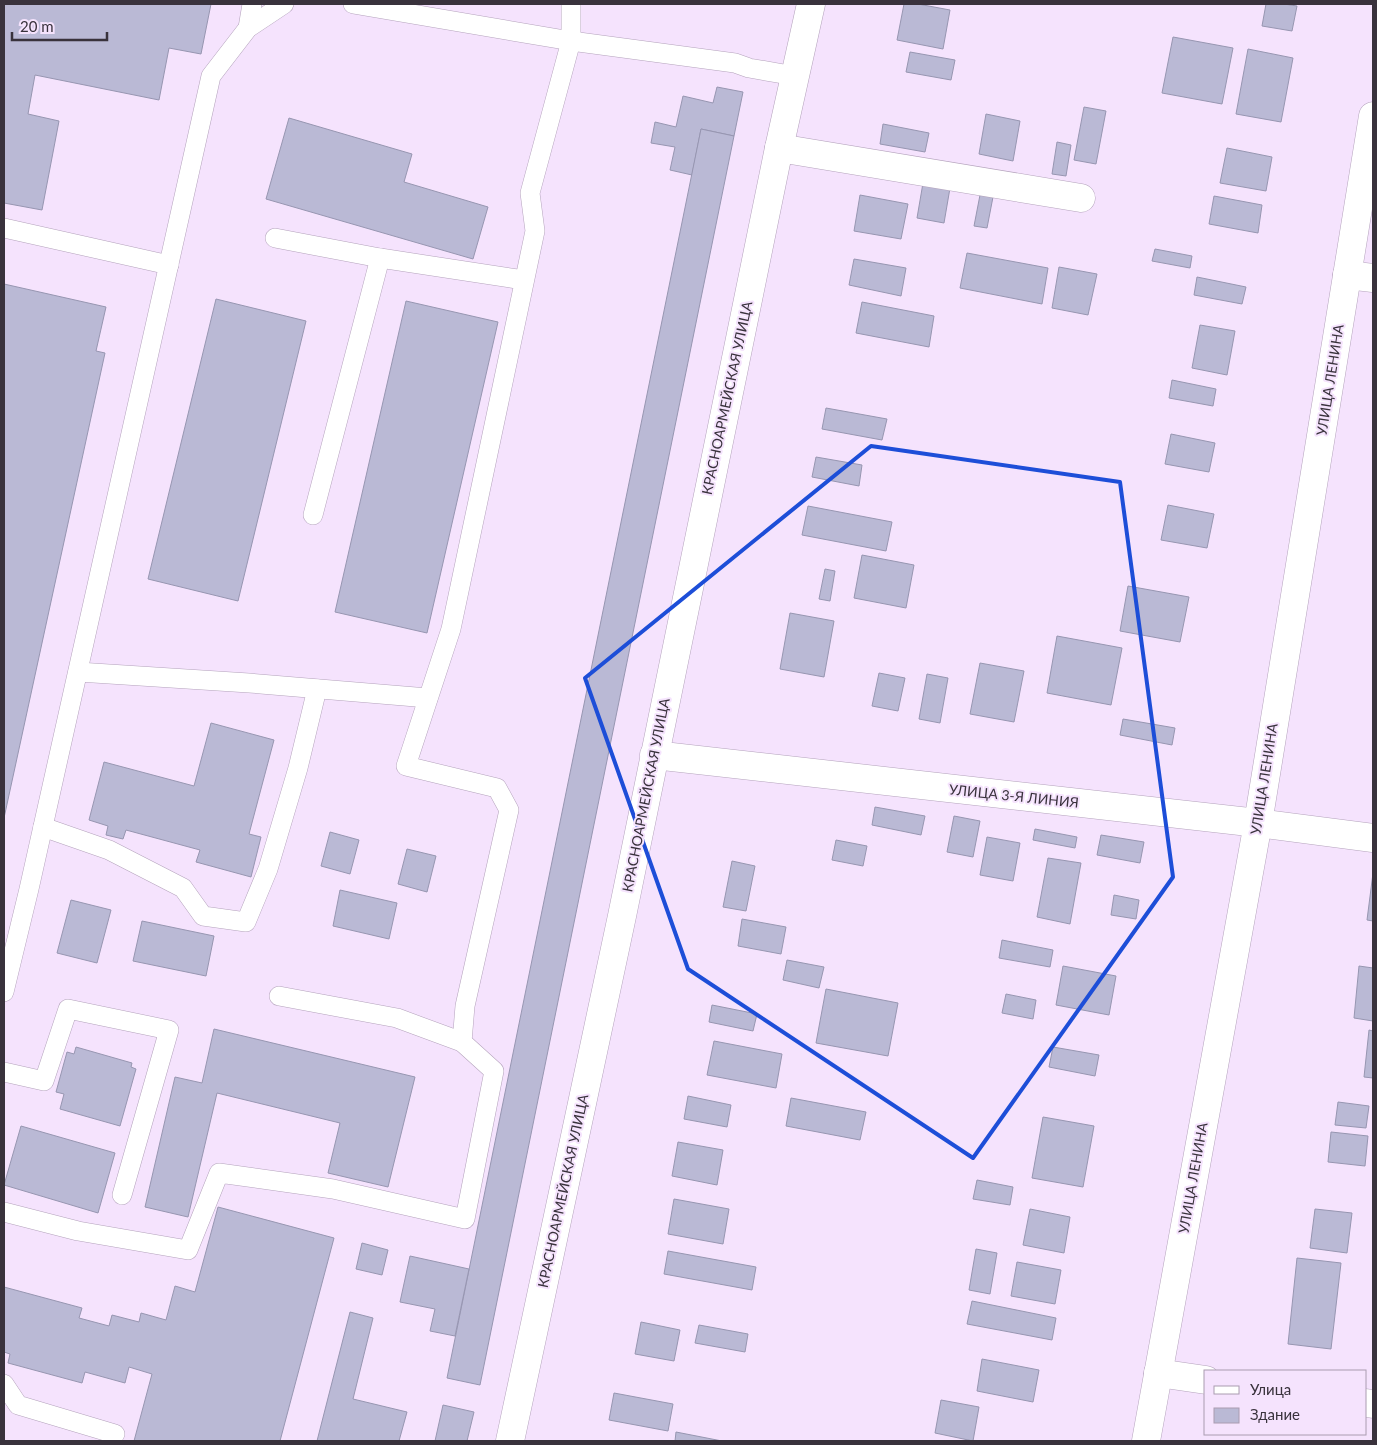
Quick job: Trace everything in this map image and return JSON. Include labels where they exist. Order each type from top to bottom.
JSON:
[{"type":"street","name":"КРАСНОАРМЕЙСКАЯ УЛИЦА","points":[[510,1441],[779,148],[811,4]]},
{"type":"street","name":"УЛИЦА ЛЕНИНА","points":[[1146,1441],[1360,276],[1373,116]]},
{"type":"street","points":[[779,148],[1081,198]]},
{"type":"street","name":"УЛИЦА 3-Я ЛИНИЯ","points":[[654,755],[1258,823],[1373,838]]},
{"type":"street","points":[[1158,1373],[1204,1380]]},
{"type":"lane","points":[[248,28],[252,4]]},
{"type":"lane","points":[[4,992],[12,924],[43,827],[211,76],[248,28],[284,4]]},
{"type":"lane","points":[[353,4],[571,41],[735,63],[750,68],[795,76]]},
{"type":"lane","points":[[462,1042],[465,1006],[508,810],[497,788],[406,766],[451,629],[535,231],[530,193],[571,41],[571,4]]},
{"type":"lane","points":[[4,228],[169,265]]},
{"type":"lane","points":[[275,238],[380,258],[524,280]]},
{"type":"lane","points":[[313,515],[380,258]]},
{"type":"lane","points":[[78,672],[317,688],[428,698]]},
{"type":"lane","points":[[43,827],[109,850],[183,888],[203,916],[246,922],[268,869],[298,768],[317,688]]},
{"type":"lane","points":[[4,1212],[78,1231],[188,1250],[219,1173],[333,1189],[465,1219],[494,1072],[462,1042],[397,1018],[279,996]]},
{"type":"lane","points":[[4,1072],[44,1080],[68,1010],[169,1030],[122,1195]]},
{"type":"lane","points":[[4,1384],[18,1405],[115,1434]]},
{"type":"highlighted area","points":[[871,446],[1120,482],[1173,877],[973,1158],[688,969],[585,678]]},
{"type":"building","points":[[4,4],[211,4],[201,54],[169,48],[159,100],[35,75],[28,114],[59,121],[42,210],[4,203]]},
{"type":"building","points":[[904,4],[918,4],[950,10],[943,49],[897,40]]},
{"type":"building","points":[[1266,4],[1297,6],[1292,31],[1262,26]]},
{"type":"building","points":[[1173,37],[1233,48],[1222,104],[1162,93]]},
{"type":"building","points":[[1248,49],[1293,58],[1281,122],[1236,114]]},
{"type":"building","points":[[910,52],[955,60],[951,80],[906,72]]},
{"type":"building","points":[[717,87],[743,92],[734,136],[701,129],[692,175],[670,170],[675,147],[651,143],[655,122],[676,127],[683,96],[713,103]]},
{"type":"building","points":[[1084,107],[1106,111],[1096,164],[1074,160]]},
{"type":"building","points":[[986,114],[1020,121],[1013,161],[979,154]]},
{"type":"building","points":[[289,118],[412,154],[404,182],[488,207],[473,259],[266,199]]},
{"type":"building","points":[[883,124],[929,133],[925,152],[880,144]]},
{"type":"building","points":[[701,129],[734,136],[480,1385],[447,1378]]},
{"type":"building","points":[[1057,142],[1071,145],[1066,176],[1052,174]]},
{"type":"building","points":[[1227,148],[1272,157],[1266,191],[1220,183]]},
{"type":"building","points":[[923,183],[950,188],[944,223],[917,218]]},
{"type":"building","points":[[860,195],[908,204],[901,239],[854,231]]},
{"type":"building","points":[[980,195],[993,197],[987,228],[974,226]]},
{"type":"building","points":[[1214,196],[1262,205],[1258,233],[1209,224]]},
{"type":"building","points":[[1155,249],[1192,256],[1190,268],[1152,261]]},
{"type":"building","points":[[967,253],[1048,268],[1042,304],[960,288]]},
{"type":"building","points":[[854,259],[906,268],[901,296],[849,285]]},
{"type":"building","points":[[1059,267],[1097,274],[1088,315],[1052,308]]},
{"type":"building","points":[[1197,277],[1246,287],[1242,304],[1194,295]]},
{"type":"building","points":[[4,284],[106,307],[96,351],[105,353],[4,818]]},
{"type":"building","points":[[216,299],[306,321],[238,601],[148,579]]},
{"type":"building","points":[[406,301],[498,322],[427,633],[335,612]]},
{"type":"building","points":[[862,302],[934,316],[929,347],[856,333]]},
{"type":"building","points":[[1200,325],[1235,331],[1227,375],[1192,368]]},
{"type":"building","points":[[1172,380],[1216,389],[1213,406],[1169,398]]},
{"type":"building","points":[[826,408],[887,419],[882,440],[822,429]]},
{"type":"building","points":[[1171,434],[1215,443],[1209,472],[1165,464]]},
{"type":"building","points":[[816,457],[862,465],[859,486],[812,477]]},
{"type":"building","points":[[1168,505],[1214,514],[1207,548],[1161,540]]},
{"type":"building","points":[[808,506],[892,522],[886,551],[802,535]]},
{"type":"building","points":[[862,555],[914,565],[906,608],[854,598]]},
{"type":"building","points":[[825,569],[835,571],[830,601],[819,599]]},
{"type":"building","points":[[1128,586],[1189,597],[1180,642],[1120,631]]},
{"type":"building","points":[[790,613],[834,621],[824,677],[780,669]]},
{"type":"building","points":[[1057,636],[1122,648],[1111,705],[1047,693]]},
{"type":"building","points":[[980,663],[1024,671],[1014,722],[970,714]]},
{"type":"building","points":[[879,673],[905,678],[898,711],[872,706]]},
{"type":"building","points":[[927,674],[948,678],[940,723],[919,719]]},
{"type":"building","points":[[1123,719],[1175,728],[1172,745],[1120,735]]},
{"type":"building","points":[[211,723],[274,740],[249,834],[261,837],[251,877],[196,862],[200,850],[126,830],[123,839],[106,835],[108,826],[89,820],[104,762],[194,786]]},
{"type":"building","points":[[875,807],[925,816],[921,835],[872,825]]},
{"type":"building","points":[[954,816],[980,821],[973,857],[947,852]]},
{"type":"building","points":[[1035,829],[1077,837],[1075,848],[1033,840]]},
{"type":"building","points":[[330,832],[359,840],[350,874],[321,866]]},
{"type":"building","points":[[1101,835],[1144,842],[1140,863],[1097,855]]},
{"type":"building","points":[[987,837],[1020,843],[1013,881],[980,875]]},
{"type":"building","points":[[836,840],[867,846],[863,866],[832,860]]},
{"type":"building","points":[[407,849],[436,856],[427,892],[398,884]]},
{"type":"building","points":[[1048,858],[1081,863],[1070,924],[1037,917]]},
{"type":"building","points":[[732,861],[755,866],[746,911],[723,907]]},
{"type":"building","points":[[1373,873],[1373,921],[1367,920]]},
{"type":"building","points":[[340,890],[397,903],[389,939],[333,926]]},
{"type":"building","points":[[1114,895],[1139,900],[1136,919],[1111,915]]},
{"type":"building","points":[[71,900],[111,910],[97,963],[57,953]]},
{"type":"building","points":[[742,919],[786,927],[781,954],[738,946]]},
{"type":"building","points":[[142,921],[214,936],[206,976],[133,961]]},
{"type":"building","points":[[1002,940],[1053,950],[1050,967],[999,958]]},
{"type":"building","points":[[787,960],[824,967],[819,988],[783,980]]},
{"type":"building","points":[[1063,966],[1116,976],[1109,1015],[1056,1005]]},
{"type":"building","points":[[1359,966],[1373,968],[1373,1021],[1354,1018]]},
{"type":"building","points":[[826,989],[898,1003],[888,1056],[816,1043]]},
{"type":"building","points":[[1006,994],[1036,1000],[1033,1019],[1002,1013]]},
{"type":"building","points":[[712,1005],[757,1014],[753,1031],[709,1022]]},
{"type":"building","points":[[214,1029],[415,1077],[388,1187],[328,1173],[340,1123],[217,1093],[188,1217],[145,1207],[175,1077],[202,1083]]},
{"type":"building","points":[[1369,1030],[1373,1031],[1373,1078],[1364,1077]]},
{"type":"building","points":[[714,1041],[782,1054],[776,1088],[707,1075]]},
{"type":"building","points":[[76,1047],[132,1063],[131,1067],[136,1069],[120,1126],[60,1109],[64,1094],[56,1092],[67,1052],[74,1054]]},
{"type":"building","points":[[1053,1047],[1099,1055],[1095,1076],[1049,1067]]},
{"type":"building","points":[[688,1096],[731,1105],[727,1127],[684,1119]]},
{"type":"building","points":[[791,1098],[866,1112],[860,1140],[786,1126]]},
{"type":"building","points":[[1338,1102],[1369,1106],[1366,1128],[1335,1125]]},
{"type":"building","points":[[1043,1117],[1094,1126],[1083,1187],[1032,1178]]},
{"type":"building","points":[[21,1126],[115,1153],[98,1213],[4,1185]]},
{"type":"building","points":[[1331,1132],[1368,1136],[1365,1166],[1328,1162]]},
{"type":"building","points":[[678,1142],[723,1150],[717,1185],[672,1176]]},
{"type":"building","points":[[977,1180],[1013,1187],[1010,1205],[973,1199]]},
{"type":"building","points":[[674,1199],[729,1209],[723,1244],[668,1234]]},
{"type":"building","points":[[218,1207],[334,1238],[280,1441],[134,1441],[152,1374],[129,1367],[125,1383],[85,1372],[82,1383],[8,1363],[10,1354],[4,1352],[4,1287],[82,1308],[79,1318],[109,1326],[112,1315],[139,1322],[141,1313],[166,1320],[175,1286],[195,1292]]},
{"type":"building","points":[[1030,1209],[1070,1217],[1064,1253],[1023,1245]]},
{"type":"building","points":[[1315,1209],[1352,1213],[1347,1253],[1310,1248]]},
{"type":"building","points":[[362,1243],[388,1250],[382,1275],[356,1269]]},
{"type":"building","points":[[976,1249],[997,1253],[990,1294],[969,1290]]},
{"type":"building","points":[[668,1251],[756,1267],[752,1290],[664,1274]]},
{"type":"building","points":[[410,1256],[469,1269],[455,1336],[430,1331],[435,1309],[400,1302]]},
{"type":"building","points":[[1297,1258],[1341,1263],[1331,1349],[1288,1344]]},
{"type":"building","points":[[1017,1262],[1061,1270],[1055,1304],[1011,1296]]},
{"type":"building","points":[[972,1301],[1056,1318],[1052,1340],[967,1324]]},
{"type":"building","points":[[350,1312],[373,1318],[353,1399],[407,1412],[399,1441],[317,1441]]},
{"type":"building","points":[[641,1322],[680,1330],[674,1361],[635,1354]]},
{"type":"building","points":[[699,1325],[748,1334],[745,1352],[695,1343]]},
{"type":"building","points":[[982,1359],[1039,1370],[1033,1402],[977,1391]]},
{"type":"building","points":[[614,1393],[673,1404],[668,1431],[609,1420]]},
{"type":"building","points":[[941,1400],[979,1407],[973,1441],[935,1433]]},
{"type":"building","points":[[443,1405],[474,1412],[467,1441],[435,1441]]},
{"type":"building","points":[[676,1432],[722,1441],[675,1441]]}]
